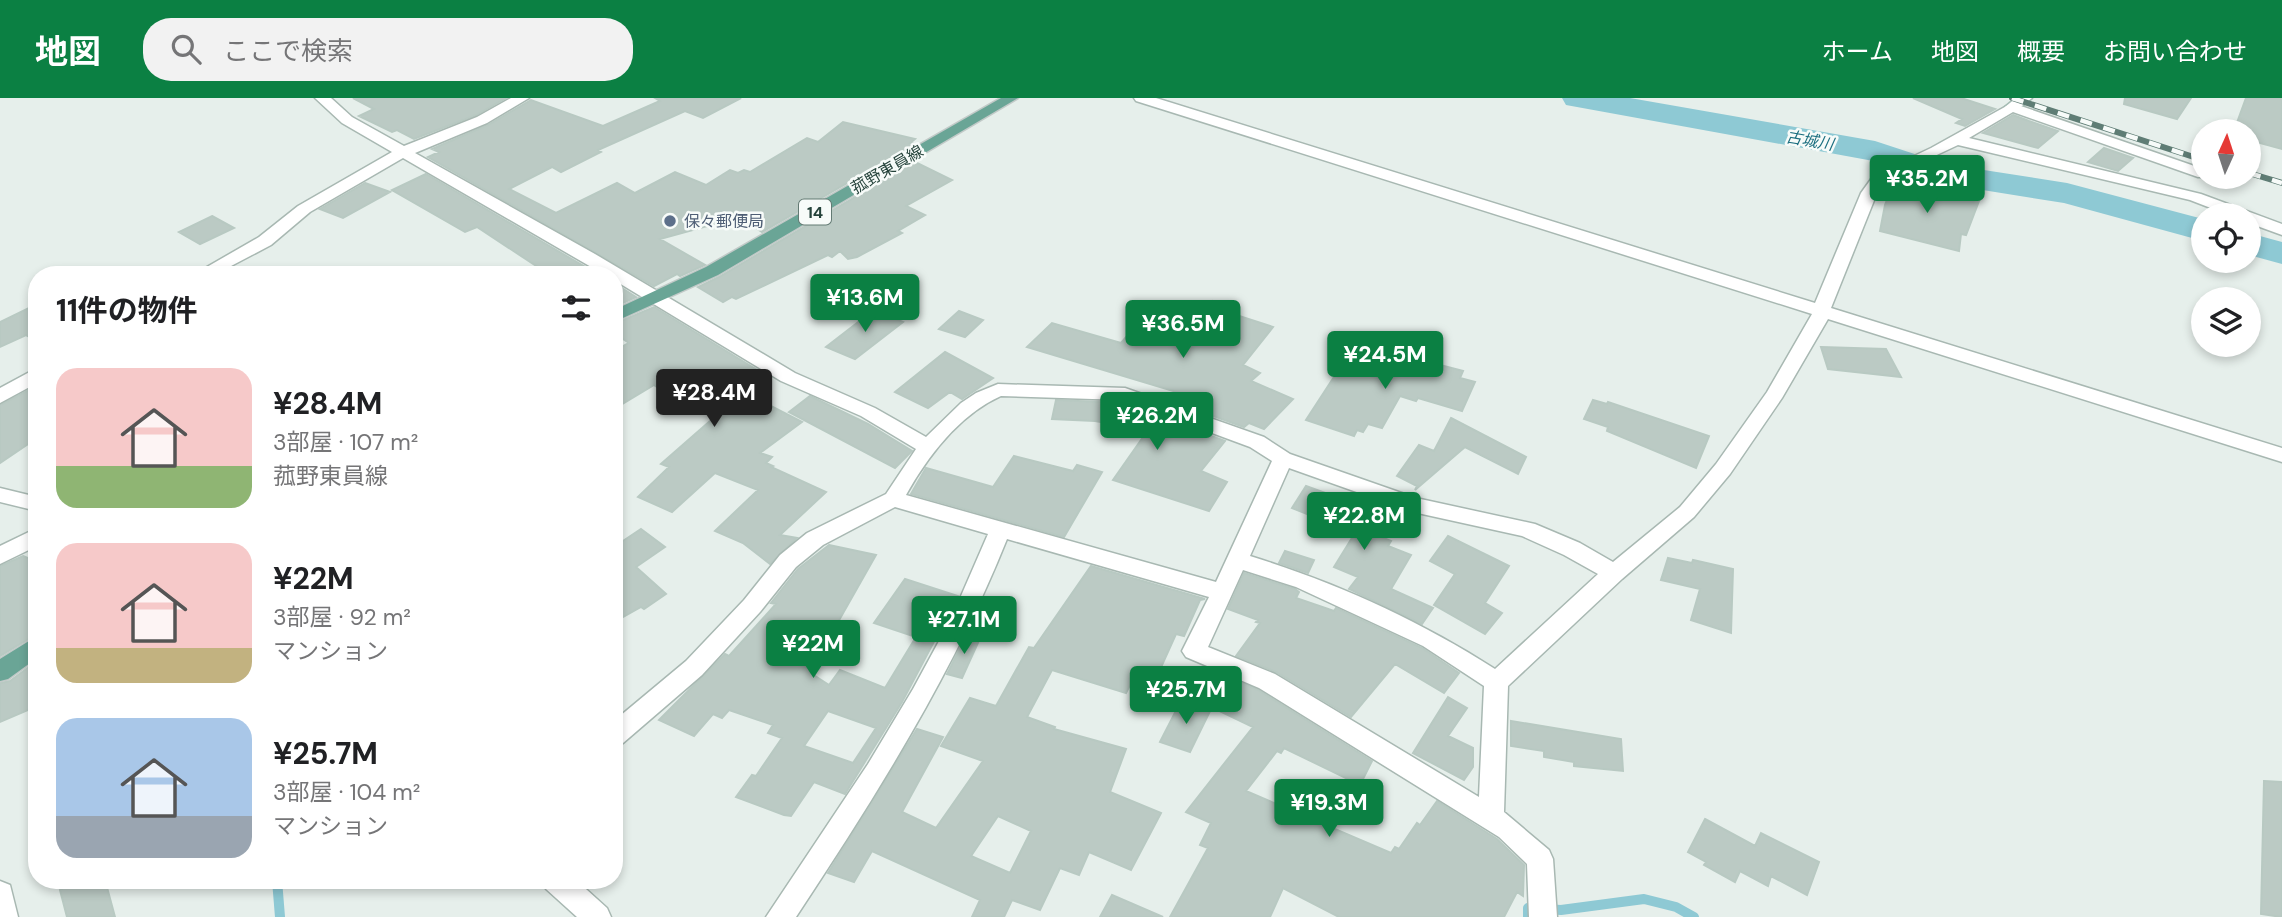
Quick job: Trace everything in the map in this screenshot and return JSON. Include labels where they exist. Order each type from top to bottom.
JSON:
[{"type":"main road","name":"菰野東員線","points":[[623,313],[712,271],[1011,98]]},
{"type":"main road","points":[[0,673],[28,652]]},
{"type":"street","points":[[322,98],[347,120],[401,153],[457,181],[601,266]]},
{"type":"street","points":[[218,266],[265,241],[304,209],[401,153],[482,120],[522,98]]},
{"type":"street","points":[[1140,98],[2282,455]]},
{"type":"street","points":[[1491,818],[1496,682],[1614,573],[1687,512],[1723,469],[1775,394],[1821,312],[1869,193],[1880,178],[1957,140],[2019,103],[2191,170]]},
{"type":"street","points":[[1957,140],[2211,203]]},
{"type":"street","points":[[2195,197],[2202,189]]},
{"type":"street","points":[[2261,222],[2282,230]]},
{"type":"street","points":[[623,279],[788,377],[868,412],[927,446]]},
{"type":"street","points":[[0,397],[28,379]]},
{"type":"street","points":[[623,728],[694,668],[752,606],[788,561],[815,539],[893,499],[927,446],[983,395],[998,390],[1125,394],[1257,442],[1283,459],[1413,505],[1527,529],[1614,573]]},
{"type":"street","points":[[1283,459],[1194,651],[1267,681],[1508,829],[1540,859],[1543,905]]},
{"type":"street","points":[[0,495],[28,502]]},
{"type":"street","points":[[893,499],[1222,592]]},
{"type":"street","points":[[780,917],[868,786],[922,693],[962,621],[1000,531]]},
{"type":"street","points":[[0,556],[28,541]]},
{"type":"street","points":[[1238,560],[1304,582],[1431,640],[1496,682]]},
{"type":"street","points":[[566,889],[597,917]]},
{"type":"street","points":[[0,894],[4,917]]},
{"type":"building","points":[[353,98],[506,98],[476,115],[414,139],[359,116],[374,109]]},
{"type":"building","points":[[655,98],[741,98],[703,118],[685,111],[598,150],[601,152],[561,172],[552,167],[509,189],[556,213],[617,183],[635,193],[675,172],[706,185],[730,170],[738,173],[744,170],[750,172],[807,138],[818,142],[843,122],[915,139],[910,143],[915,144],[762,232],[740,217],[660,239],[705,265],[680,276],[677,274],[654,286],[428,157],[439,152],[432,149],[488,125],[531,100],[603,126],[660,101]]},
{"type":"building","points":[[1913,98],[1961,98],[1995,109],[1965,126],[1956,123],[1962,119]]},
{"type":"building","points":[[2125,98],[2191,98],[2177,119],[2124,104]]},
{"type":"building","points":[[2246,98],[2282,98],[2282,149],[2261,143],[2261,119],[2238,119]]},
{"type":"building","points":[[2013,115],[2058,131],[2038,148],[1983,133]]},
{"type":"building","points":[[2104,148],[2133,158],[2118,171],[2088,162]]},
{"type":"building","points":[[915,162],[952,180],[906,206],[925,215],[898,231],[902,233],[857,257],[848,259],[840,251],[832,257],[828,255],[736,299],[732,297],[723,302],[698,287],[719,277]]},
{"type":"building","points":[[426,174],[584,266],[536,266],[477,227],[465,232],[392,190]]},
{"type":"building","points":[[1895,179],[1979,201],[1966,235],[1961,234],[1959,251],[1880,231],[1885,205]]},
{"type":"building","points":[[365,183],[390,192],[343,218],[320,209]]},
{"type":"building","points":[[212,216],[234,228],[200,244],[179,232]]},
{"type":"building","points":[[623,289],[636,297],[623,303]]},
{"type":"building","points":[[1213,301],[1237,310],[1233,314],[1273,327],[1243,365],[1260,373],[1251,381],[1293,399],[1264,429],[1249,423],[1244,427],[1183,405],[1199,406],[1200,399],[1027,347],[1052,323],[1121,343],[1153,306],[1195,319]]},
{"type":"building","points":[[654,307],[767,376],[742,391],[802,422],[760,453],[772,457],[766,463],[773,466],[771,467],[826,492],[780,535],[797,538],[770,564],[743,543],[715,531],[758,490],[715,473],[672,512],[638,497],[669,467],[661,464],[726,407],[690,388],[673,398],[654,385],[623,404],[623,346],[629,343],[623,339],[623,320]]},
{"type":"building","points":[[28,308],[28,336],[0,347],[0,322]]},
{"type":"building","points":[[874,310],[903,322],[855,359],[826,347]]},
{"type":"building","points":[[959,311],[983,320],[965,337],[939,329]]},
{"type":"building","points":[[1821,347],[1886,349],[1901,377],[1828,369]]},
{"type":"building","points":[[1382,350],[1463,371],[1460,378],[1475,382],[1462,411],[1418,398],[1416,401],[1400,396],[1382,428],[1368,424],[1363,432],[1357,430],[1354,436],[1306,420],[1349,354],[1376,362]]},
{"type":"building","points":[[945,352],[993,378],[962,399],[950,392],[928,408],[895,392]]},
{"type":"building","points":[[28,391],[28,444],[0,463],[0,405]]},
{"type":"building","points":[[810,396],[868,424],[912,451],[895,468],[789,412]]},
{"type":"building","points":[[1056,400],[1122,403],[1225,441],[1201,471],[1227,482],[1209,511],[1113,480],[1148,430],[1095,421],[1052,419]]},
{"type":"building","points":[[1593,400],[1607,404],[1608,402],[1709,436],[1696,468],[1607,431],[1608,427],[1584,419]]},
{"type":"building","points":[[1451,418],[1526,457],[1518,474],[1465,447],[1415,490],[1417,486],[1397,476],[1419,445],[1434,451]]},
{"type":"building","points":[[1014,456],[1073,471],[1077,465],[1102,472],[1064,537],[911,494],[926,468],[993,487]]},
{"type":"building","points":[[1306,486],[1339,498],[1342,494],[1373,505],[1359,528],[1391,541],[1388,546],[1411,555],[1391,589],[1433,608],[1422,624],[1349,589],[1358,577],[1334,567],[1355,533],[1292,508]]},
{"type":"building","points":[[641,529],[665,547],[636,567],[666,594],[644,609],[641,607],[623,617],[623,541]]},
{"type":"building","points":[[1448,536],[1509,566],[1485,603],[1502,613],[1485,634],[1434,605],[1455,574],[1430,561]]},
{"type":"building","points":[[829,545],[876,555],[829,638],[812,659],[816,660],[809,672],[829,685],[840,670],[885,688],[916,637],[874,623],[905,579],[958,596],[902,702],[845,794],[814,782],[791,816],[736,797],[752,775],[756,776],[782,738],[768,733],[773,725],[729,710],[722,718],[713,714],[694,736],[659,720],[725,654],[729,656],[776,604],[771,603],[798,569]],"holes":[[[828,711],[876,728],[853,763],[804,746]]]},
{"type":"building","points":[[1285,551],[1314,560],[1308,573],[1279,563]]},
{"type":"building","points":[[23,556],[28,558],[28,639],[0,656],[0,566]]},
{"type":"building","points":[[1668,558],[1692,563],[1693,560],[1733,569],[1731,633],[1691,620],[1700,589],[1661,580]]},
{"type":"building","points":[[1091,566],[1205,599],[1200,600],[1184,636],[1176,634],[1153,685],[1133,679],[1126,693],[1052,670],[1027,717],[1055,727],[1054,729],[1126,749],[1110,792],[1161,813],[1131,870],[1089,852],[1079,875],[1060,868],[1040,910],[1012,900],[1004,917],[972,917],[980,900],[872,851],[854,882],[828,873],[917,729],[943,737],[902,812],[936,828],[983,761],[941,746],[970,698],[996,706],[1029,647],[1034,648]],"holes":[[[998,816],[1031,831],[1010,873],[971,856]]]},
{"type":"building","points":[[1244,573],[1295,589],[1299,592],[1296,598],[1334,611],[1336,608],[1422,648],[1459,673],[1444,693],[1395,664],[1351,717],[1276,672],[1236,656],[1260,623],[1228,609]]},
{"type":"building","points":[[967,634],[981,636],[962,678],[947,674]]},
{"type":"building","points":[[28,668],[28,710],[0,722],[0,683],[10,681]]},
{"type":"building","points":[[1222,675],[1258,690],[1372,761],[1360,785],[1284,748],[1281,753],[1277,751],[1246,791],[1391,853],[1395,847],[1399,849],[1437,801],[1497,839],[1524,865],[1523,896],[1517,892],[1504,917],[1339,917],[1283,888],[1270,917],[1170,917],[1208,848],[1200,845],[1211,823],[1186,812],[1253,727],[1203,703]]},
{"type":"building","points":[[1448,697],[1467,708],[1448,736],[1473,748],[1473,767],[1464,780],[1413,753]]},
{"type":"building","points":[[1182,699],[1211,709],[1190,752],[1160,742]]},
{"type":"building","points":[[1511,721],[1621,739],[1623,771],[1574,766],[1574,762],[1544,757],[1544,751],[1511,746]]},
{"type":"building","points":[[2264,781],[2282,782],[2282,917],[2261,914]]},
{"type":"building","points":[[1705,819],[1755,846],[1761,833],[1819,862],[1807,895],[1771,876],[1768,886],[1740,871],[1735,882],[1704,865],[1706,862],[1688,852]]},
{"type":"building","points":[[107,889],[115,917],[67,917],[60,890]]},
{"type":"building","points":[[1112,895],[1163,917],[1100,917]]},
{"type":"waterway","name":"古城川","points":[[1577,98],[1875,151],[1939,173],[2067,193],[2191,227]]},
{"type":"waterway","name":"古城川","points":[[2261,247],[2282,253]]},
{"type":"waterway","points":[[278,889],[280,917]]},
{"type":"waterway","points":[[1528,917],[1528,908],[1561,910],[1644,899],[1676,907],[1694,917]]},
{"type":"railway","points":[[2012,98],[2191,156]]},
{"type":"railway","points":[[2261,177],[2282,183]]},
{"type":"place","name":"保々郵便局","points":[[670,221]]}]
